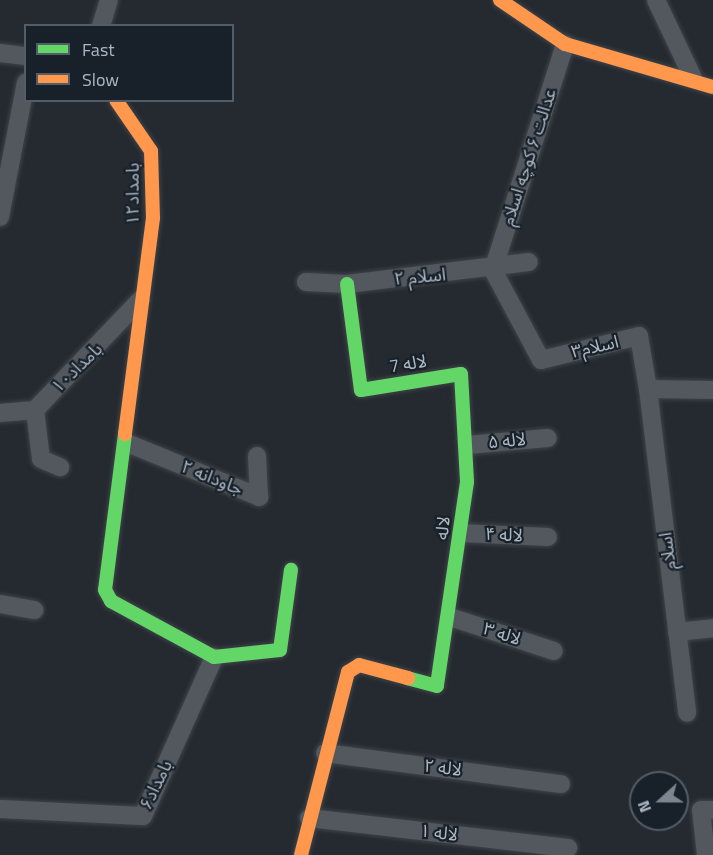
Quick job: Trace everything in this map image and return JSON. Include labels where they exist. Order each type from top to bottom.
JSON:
[{"type":"street","points":[[102,24],[109,0]]},
{"type":"street","points":[[500,0],[565,44],[693,78],[713,87]]},
{"type":"street","points":[[656,0],[693,78]]},
{"type":"street","name":"عدالت ۶ کوچه اسلام","points":[[493,270],[565,44]]},
{"type":"street","points":[[0,53],[24,56]]},
{"type":"street","points":[[0,217],[24,92]]},
{"type":"street","name":"بامداد۱۲","points":[[117,102],[151,151],[153,218],[141,299],[127,443],[105,590],[111,601],[214,657]]},
{"type":"street","name":"اسلام ۲","points":[[306,282],[347,284],[493,270],[529,262]]},
{"type":"street","name":"اسلام۳","points":[[493,270],[541,360],[639,336],[648,389]]},
{"type":"street","name":"لاله 7","points":[[347,284],[360,390],[461,374]]},
{"type":"street","name":"بامداد۱۰","points":[[35,410],[141,299]]},
{"type":"street","name":"لاله","points":[[325,753],[348,672],[360,665],[437,686],[450,617],[461,533],[467,444],[461,374]]},
{"type":"street","points":[[648,389],[713,390]]},
{"type":"street","name":"اسلام","points":[[648,389],[687,713]]},
{"type":"street","points":[[0,413],[35,410],[41,459],[60,467]]},
{"type":"street","name":"لاله ۵","points":[[467,444],[548,438]]},
{"type":"street","name":"جاودانه ۲","points":[[127,443],[259,497],[257,456]]},
{"type":"street","name":"لاله ۴","points":[[461,533],[548,537]]},
{"type":"street","points":[[214,657],[280,650],[291,570]]},
{"type":"street","points":[[0,604],[34,610]]},
{"type":"street","name":"لاله ۳","points":[[450,617],[554,651]]},
{"type":"street","points":[[677,632],[713,628]]},
{"type":"street","name":"بامداد۶","points":[[0,809],[143,816],[214,657]]},
{"type":"street","points":[[300,855],[325,753]]},
{"type":"street","name":"لاله ۲","points":[[325,753],[561,784]]},
{"type":"street","points":[[706,855],[707,810]]},
{"type":"street","name":"لاله ۱","points":[[309,818],[568,848]]},
{"type":"traffic: fast","points":[[347,284],[361,390],[461,374],[467,482],[437,686],[408,678]]},
{"type":"traffic: fast","points":[[125,434],[105,590],[111,601],[214,657],[280,650],[291,570]]},
{"type":"traffic: slow","points":[[500,0],[565,44],[713,87]]},
{"type":"traffic: slow","points":[[117,102],[151,151],[153,218],[125,434]]},
{"type":"traffic: slow","points":[[301,855],[348,672],[359,665],[408,678]]}]
